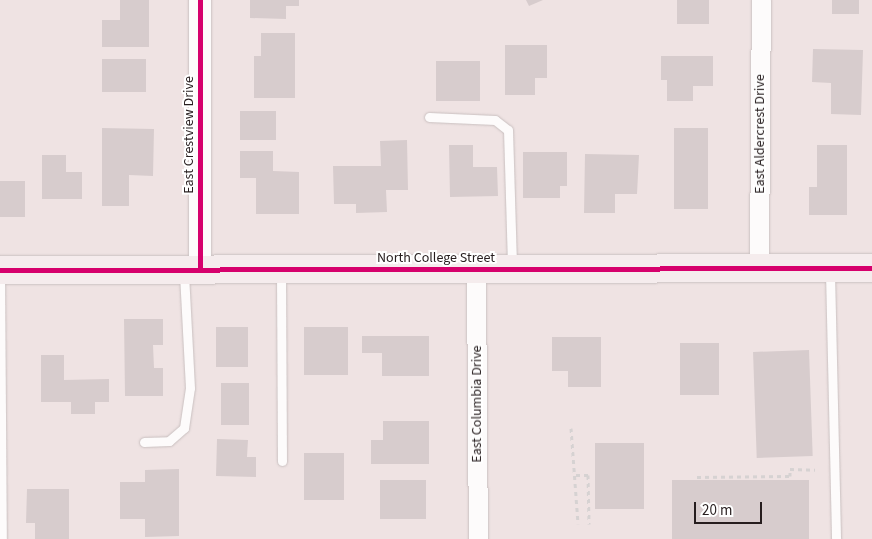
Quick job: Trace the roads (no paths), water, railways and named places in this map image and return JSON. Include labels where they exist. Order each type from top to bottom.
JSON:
[{"type":"main road","name":"North College Street","points":[[0,270],[872,268]]},
{"type":"street","name":"East Crestview Drive","points":[[192,270],[200,0]]},
{"type":"street","name":"East Aldercrest Drive","points":[[759,268],[761,0]]},
{"type":"street","name":"East Columbia Drive","points":[[476,270],[478,539]]},
{"type":"lane","points":[[429,117],[495,120],[508,130],[512,269]]},
{"type":"lane","points":[[830,268],[836,539]]},
{"type":"lane","points":[[0,270],[2,539]]},
{"type":"lane","points":[[144,442],[169,441],[184,428],[190,388],[192,270]]},
{"type":"lane","points":[[281,270],[282,461]]}]
